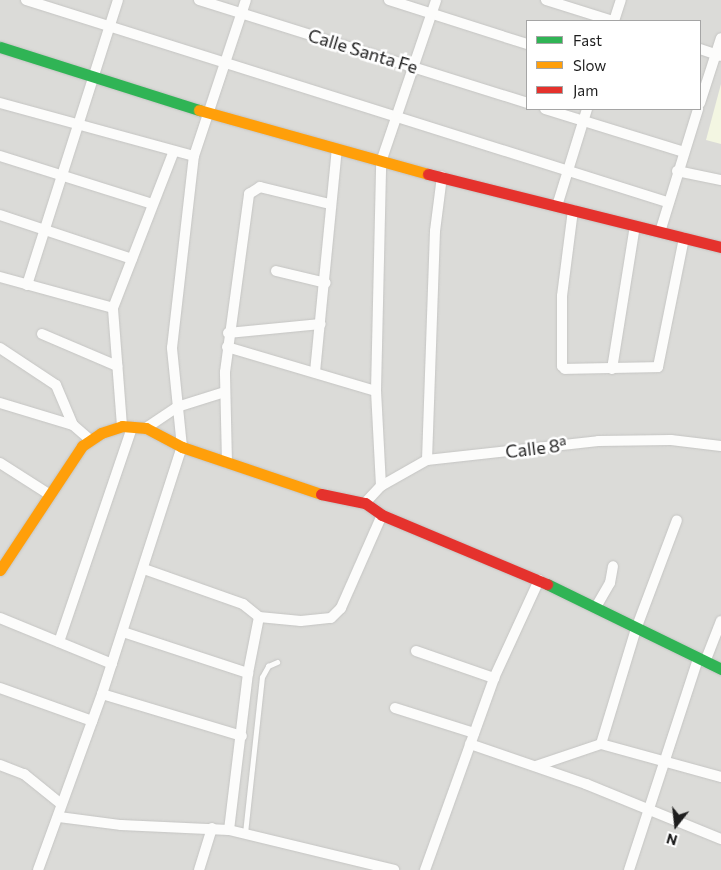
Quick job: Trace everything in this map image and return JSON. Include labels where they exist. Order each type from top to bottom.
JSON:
[{"type":"street","points":[[26,0],[667,202]]},
{"type":"street","points":[[27,285],[80,127],[118,0]]},
{"type":"street","name":"Calle Santa Fe","points":[[199,0],[526,103]]},
{"type":"street","points":[[38,870],[59,817],[61,804],[102,694],[182,447],[172,348],[194,156],[246,0]]},
{"type":"street","points":[[390,0],[526,44]]},
{"type":"street","points":[[381,486],[376,391],[381,162],[398,117],[436,0]]},
{"type":"street","points":[[546,0],[610,20]]},
{"type":"street","points":[[613,20],[621,0]]},
{"type":"street","points":[[701,100],[718,55],[721,38]]},
{"type":"street","points":[[0,47],[209,113],[381,162],[721,247]]},
{"type":"street","points":[[701,49],[718,55]]},
{"type":"street","points":[[0,104],[80,127],[194,156]]},
{"type":"street","points":[[548,110],[684,152]]},
{"type":"street","points":[[557,206],[587,110]]},
{"type":"street","points":[[660,232],[667,202],[698,110]]},
{"type":"street","points":[[315,372],[326,283],[330,204],[337,149]]},
{"type":"street","points":[[60,642],[127,427],[117,366],[113,308],[174,151]]},
{"type":"street","points":[[0,156],[152,204]]},
{"type":"street","points":[[678,171],[721,180]]},
{"type":"street","points":[[427,460],[435,232],[442,176]]},
{"type":"street","points":[[227,462],[225,392],[228,333],[249,194],[260,187],[330,204]]},
{"type":"street","points":[[573,210],[562,296],[562,366],[565,369],[658,367],[684,238]]},
{"type":"street","points":[[0,215],[132,259]]},
{"type":"street","points":[[612,369],[635,226]]},
{"type":"street","points":[[276,271],[326,283]]},
{"type":"street","points":[[0,277],[113,308]]},
{"type":"street","points":[[228,333],[321,324]]},
{"type":"street","points":[[42,334],[117,366]]},
{"type":"street","points":[[227,347],[376,391]]},
{"type":"street","points":[[0,348],[56,385],[73,425]]},
{"type":"street","points":[[146,428],[177,407],[225,392]]},
{"type":"street","points":[[0,403],[73,425],[90,440]]},
{"type":"street","points":[[0,570],[82,446],[101,433],[127,427],[146,428],[182,447],[314,493],[365,503],[382,515],[539,580],[721,669]]},
{"type":"street","name":"Calle 8ª","points":[[365,503],[381,486],[427,460],[598,441],[671,440],[721,446]]},
{"type":"street","points":[[0,463],[50,494]]},
{"type":"street","points":[[144,569],[243,604],[259,616],[301,621],[331,618],[340,608],[382,515]]},
{"type":"street","points":[[602,744],[636,629],[676,520]]},
{"type":"street","points":[[596,607],[610,583],[613,566]]},
{"type":"street","points":[[425,870],[494,678],[539,580]]},
{"type":"street","points":[[229,830],[242,736],[248,674],[259,616]]},
{"type":"street","points":[[0,618],[112,664]]},
{"type":"street","points":[[629,870],[701,660],[721,621]]},
{"type":"street","points":[[123,632],[248,674]]},
{"type":"street","points":[[416,651],[494,678]]},
{"type":"street","points":[[0,688],[92,722]]},
{"type":"street","points":[[102,694],[242,736]]},
{"type":"street","points":[[395,708],[474,733]]},
{"type":"street","points":[[470,744],[586,784],[648,811],[721,839]]},
{"type":"street","points":[[536,766],[602,744],[721,777]]},
{"type":"street","points":[[0,765],[24,774],[61,804]]},
{"type":"street","points":[[59,817],[122,825],[229,830],[394,870]]},
{"type":"street","points":[[199,870],[212,828]]},
{"type":"lane","points":[[245,833],[262,677],[268,666],[277,662]]},
{"type":"shaded area","points":[[0,0],[721,0],[721,870],[0,870]]},
{"type":"shaded area","points":[[721,84],[721,144],[706,140]]},
{"type":"traffic: fast","points":[[0,47],[199,110]]},
{"type":"traffic: fast","points":[[547,584],[721,669]]},
{"type":"traffic: slow","points":[[199,110],[428,174]]},
{"type":"traffic: slow","points":[[0,570],[82,446],[101,433],[122,426],[146,428],[182,447],[321,494]]},
{"type":"traffic: jam","points":[[428,174],[721,247]]},
{"type":"traffic: jam","points":[[321,494],[365,503],[382,515],[547,584]]}]
